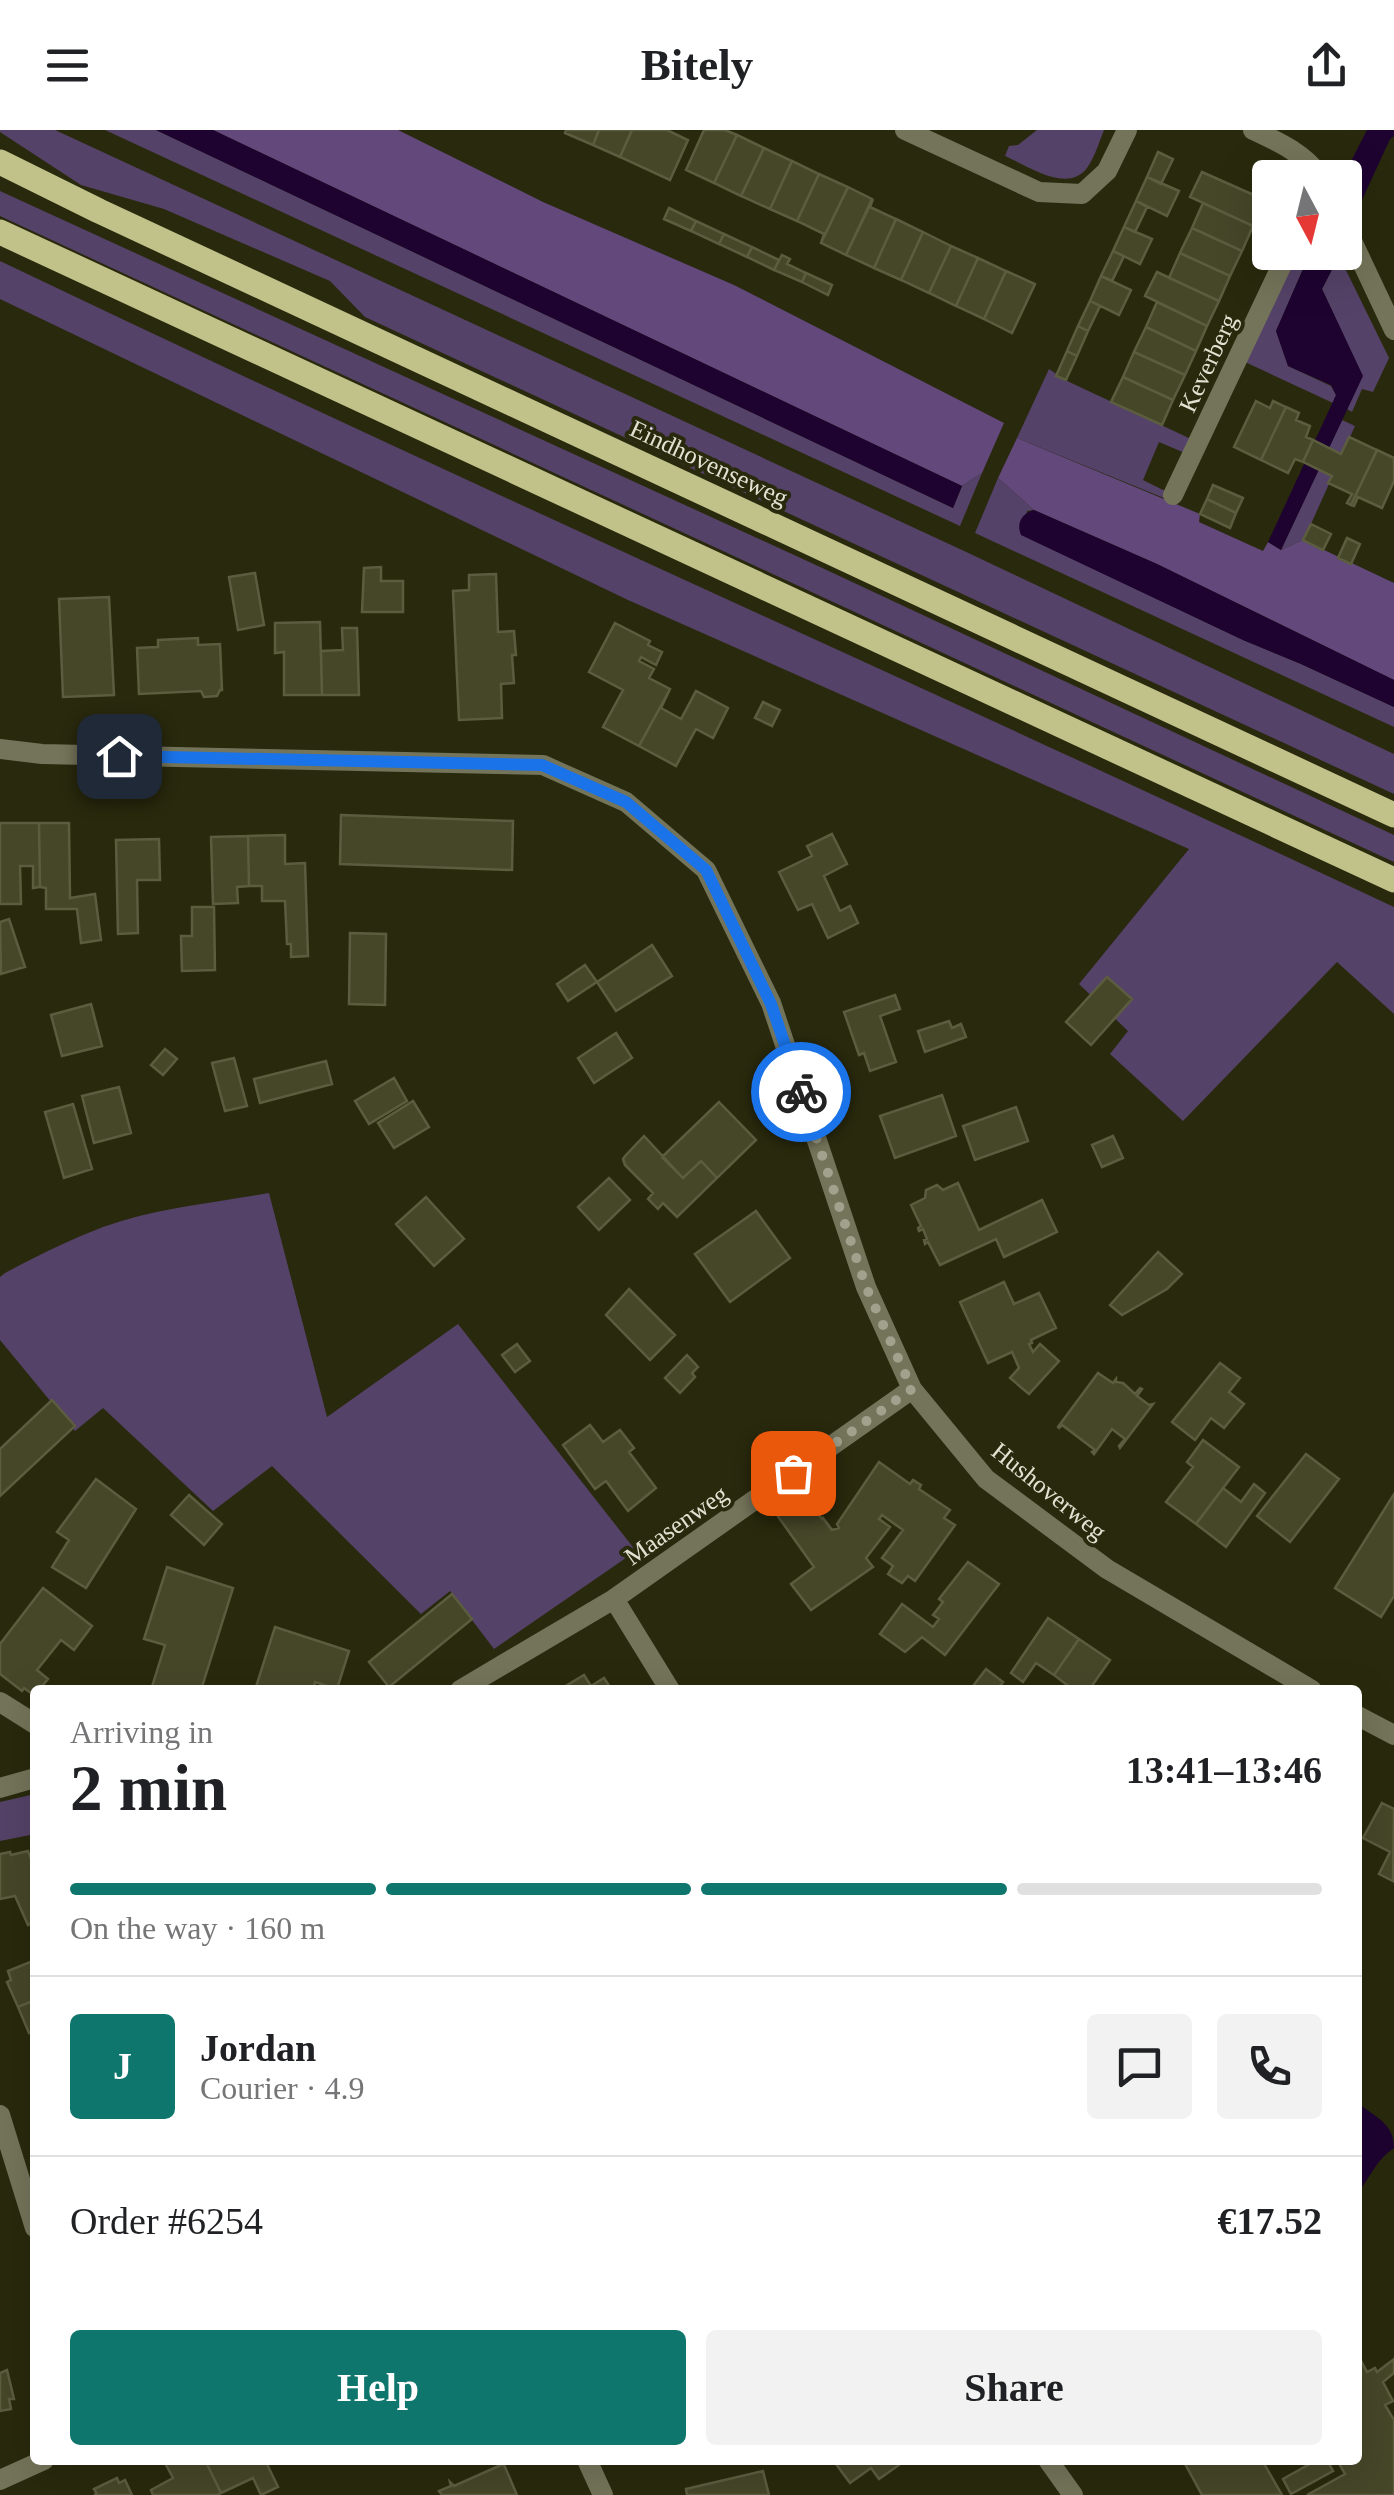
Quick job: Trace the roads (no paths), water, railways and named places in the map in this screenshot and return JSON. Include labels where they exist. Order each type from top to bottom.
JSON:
[{"type":"main road","name":"Eindhovenseweg","points":[[0,162],[1394,815]]},
{"type":"main road","points":[[0,232],[1394,880]]},
{"type":"street","points":[[905,130],[1038,192],[1082,194],[1107,171],[1127,130]]},
{"type":"street","points":[[1253,130],[1290,147],[1307,160]]},
{"type":"street","points":[[1362,262],[1394,330]]},
{"type":"street","name":"Keverberg","points":[[1174,495],[1280,270]]},
{"type":"street","name":"Hushoverweg","points":[[0,749],[42,754],[542,765],[626,802],[706,870],[771,1004],[866,1287],[912,1389],[986,1479],[1107,1569],[1304,1685]]},
{"type":"street","name":"Maasenweg","points":[[469,1685],[614,1600],[912,1389]]},
{"type":"street","points":[[614,1600],[667,1685]]},
{"type":"street","points":[[0,1702],[30,1721]]},
{"type":"street","points":[[1362,1718],[1394,1734]]},
{"type":"street","points":[[0,1788],[30,1779]]},
{"type":"street","points":[[0,2115],[30,2212]]},
{"type":"street","points":[[0,2480],[33,2465]]},
{"type":"street","points":[[589,2465],[604,2495]]},
{"type":"street","points":[[1052,2465],[1073,2495]]}]
